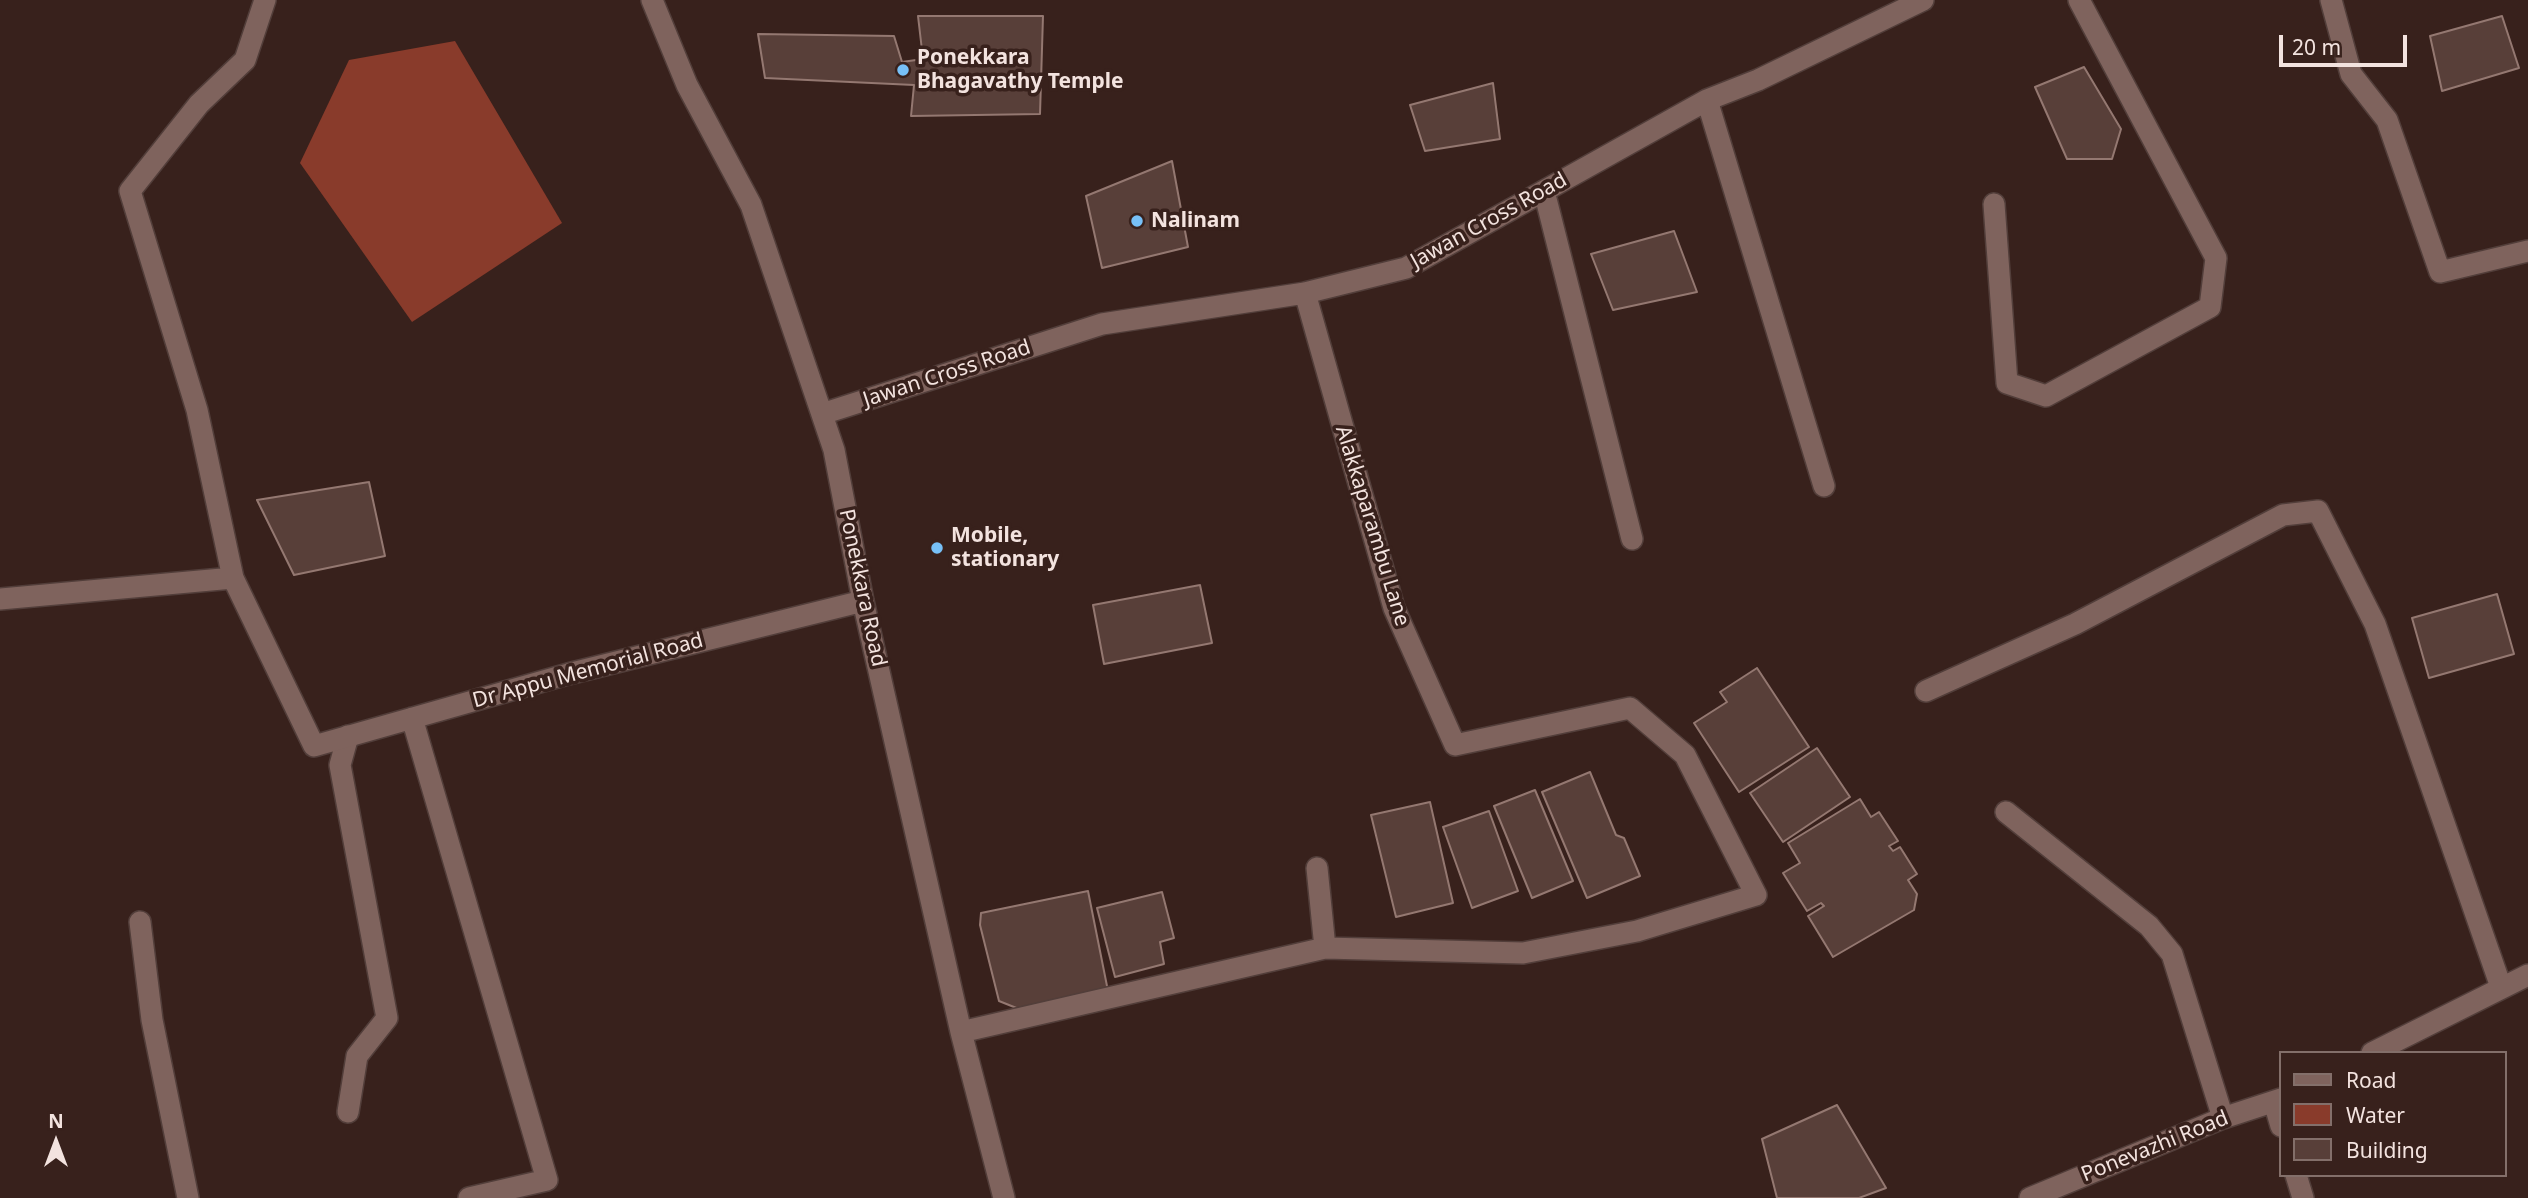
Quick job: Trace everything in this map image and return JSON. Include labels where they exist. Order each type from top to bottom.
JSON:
[{"type":"street","points":[[0,599],[233,578],[197,410],[130,191],[200,104],[245,60],[265,0]]},
{"type":"street","name":"Ponekkara Road","points":[[652,0],[687,85],[751,205],[834,450],[863,601],[961,1032],[1004,1198]]},
{"type":"street","name":"Jawan Cross Road","points":[[822,414],[1102,324],[1305,293],[1406,268],[1707,100],[1758,80],[1923,0]]},
{"type":"street","points":[[1994,204],[2007,383],[2046,396],[2210,307],[2216,258],[2079,0]]},
{"type":"street","points":[[2332,0],[2351,74],[2387,120],[2440,272],[2528,251]]},
{"type":"street","points":[[1707,100],[1824,486]]},
{"type":"street","points":[[1544,191],[1632,539]]},
{"type":"street","name":"Alakkaparambu Lane","points":[[1305,293],[1394,608],[1455,746],[1630,708],[1685,755],[1756,895],[1637,931],[1523,953],[1325,948]]},
{"type":"street","points":[[1926,691],[2074,624],[2283,515],[2318,512],[2375,624],[2501,987]]},
{"type":"street","name":"Dr Appu Memorial Road","points":[[233,578],[314,746],[568,674],[863,601]]},
{"type":"street","points":[[412,718],[547,1180],[469,1198]]},
{"type":"street","points":[[348,736],[340,765],[387,1018],[357,1056],[348,1112]]},
{"type":"street","points":[[2006,812],[2148,926],[2172,954],[2223,1118]]},
{"type":"street","points":[[961,1032],[1325,948],[1317,869]]},
{"type":"street","points":[[140,922],[152,1020],[188,1198]]},
{"type":"street","points":[[2376,1051],[2528,975]]},
{"type":"street","name":"Ponevazhi Road","points":[[2030,1198],[2223,1118],[2278,1101]]},
{"type":"street","points":[[2297,1177],[2303,1198]]},
{"type":"water","points":[[455,41],[562,223],[412,322],[300,163],[349,60]]},
{"type":"building","name":"Ponekkara Bhagavathy Temple","points":[[918,16],[1043,16],[1040,114],[911,116],[914,85],[765,78],[758,34],[894,36],[902,62],[923,59]]},
{"type":"building","points":[[2502,16],[2519,68],[2442,91],[2430,36]]},
{"type":"building","points":[[2084,67],[2121,129],[2112,159],[2067,159],[2035,87]]},
{"type":"building","points":[[1493,83],[1500,139],[1425,151],[1410,105]]},
{"type":"building","name":"Nalinam","points":[[1172,161],[1188,247],[1102,268],[1086,196]]},
{"type":"building","points":[[1674,231],[1697,292],[1613,310],[1591,254]]},
{"type":"building","points":[[369,482],[385,556],[294,575],[257,500]]},
{"type":"building","points":[[1200,585],[1212,643],[1104,664],[1093,605]]},
{"type":"building","points":[[2497,594],[2514,654],[2429,678],[2412,618]]},
{"type":"building","points":[[1757,668],[1809,747],[1739,792],[1694,723],[1727,702],[1720,692]]},
{"type":"building","points":[[1817,748],[1850,797],[1783,842],[1750,793]]},
{"type":"building","points":[[1590,772],[1616,835],[1624,838],[1640,876],[1587,898],[1542,792]]},
{"type":"building","points":[[1535,790],[1573,881],[1532,898],[1494,806]]},
{"type":"building","points":[[1860,799],[1871,817],[1879,812],[1898,841],[1889,846],[1893,851],[1900,847],[1917,874],[1908,880],[1917,894],[1914,910],[1833,957],[1808,916],[1824,906],[1821,903],[1807,911],[1783,873],[1800,863],[1788,843]]},
{"type":"building","points":[[1430,802],[1453,903],[1396,917],[1371,815]]},
{"type":"building","points":[[1489,811],[1518,891],[1472,908],[1443,827]]},
{"type":"building","points":[[1088,891],[1108,991],[1019,1009],[999,1001],[980,925],[981,913]]},
{"type":"building","points":[[1162,892],[1174,938],[1160,942],[1164,964],[1115,977],[1097,908]]},
{"type":"building","points":[[1837,1105],[1886,1188],[1859,1198],[1777,1198],[1762,1139]]},
{"type":"place","name":"Ponekkara Bhagavathy Temple","points":[[903,70]]},
{"type":"place","name":"Nalinam","points":[[1137,221]]},
{"type":"place","name":"Mobile, stationary","points":[[937,548]]}]
